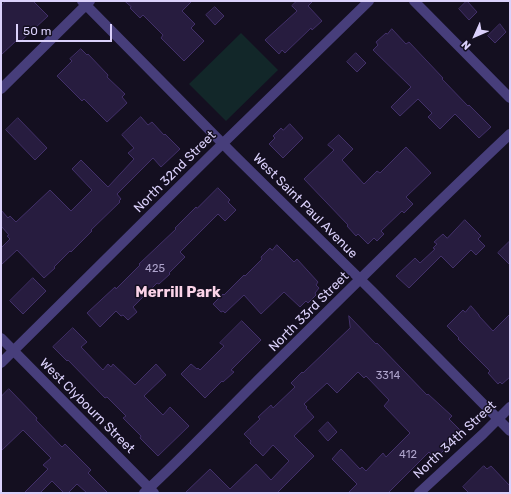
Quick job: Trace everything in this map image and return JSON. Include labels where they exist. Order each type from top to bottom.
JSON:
[{"type":"street","name":"North 32nd Street","points":[[1,363],[369,1]]},
{"type":"street","points":[[414,1],[510,98]]},
{"type":"street","name":"West Saint Paul Avenue","points":[[86,2],[223,143],[510,431]]},
{"type":"street","points":[[1,89],[86,2]]},
{"type":"street","name":"North 33rd Street","points":[[150,491],[360,279],[510,134]]},
{"type":"street","name":"West Clybourn Street","points":[[1,338],[150,491]]},
{"type":"street","name":"North 34th Street","points":[[419,493],[510,407]]},
{"type":"green space","points":[[241,33],[278,70],[226,121],[189,84]]},
{"type":"building","points":[[6,1],[33,1],[48,16],[20,42],[17,40],[1,55],[1,6]]},
{"type":"building","points":[[125,1],[192,1],[182,11],[195,24],[191,28],[204,41],[184,61],[161,38],[163,35],[143,15],[140,18]]},
{"type":"building","points":[[297,1],[313,1],[308,6],[322,21],[312,30],[311,28],[285,53],[282,50],[279,54],[265,40],[297,11],[292,6]]},
{"type":"building","points":[[467,1],[477,12],[469,20],[459,9]]},
{"type":"building","points":[[215,7],[224,16],[215,25],[206,15]]},
{"type":"building","points":[[500,24],[506,32],[495,43],[488,36]]},
{"type":"building","points":[[392,29],[406,44],[409,42],[468,106],[469,105],[491,127],[479,138],[455,114],[440,129],[428,117],[432,113],[418,99],[400,116],[391,107],[411,87],[373,50],[378,45],[376,42]]},
{"type":"building","points":[[81,49],[87,55],[88,54],[108,75],[107,77],[125,94],[122,97],[127,103],[107,122],[84,99],[82,101],[57,76],[72,61],[70,59]]},
{"type":"building","points":[[356,53],[366,63],[357,72],[347,62]]},
{"type":"building","points":[[141,117],[148,125],[152,122],[180,149],[161,167],[153,158],[117,194],[121,199],[119,201],[120,202],[44,278],[17,250],[1,265],[1,248],[10,239],[7,236],[9,235],[1,226],[1,210],[8,218],[10,216],[16,222],[50,190],[71,211],[92,190],[72,169],[81,160],[108,187],[134,159],[128,153],[134,148],[122,135]]},
{"type":"building","points":[[18,118],[47,148],[35,160],[6,130]]},
{"type":"building","points":[[290,124],[303,138],[283,158],[269,144],[275,138],[273,136],[281,128],[283,130]]},
{"type":"building","points":[[339,135],[353,149],[342,160],[364,184],[377,171],[380,173],[406,147],[431,173],[406,197],[413,204],[404,213],[402,211],[381,231],[384,234],[377,241],[374,238],[368,244],[358,234],[356,236],[347,226],[348,225],[304,179],[334,150],[328,145]]},
{"type":"building","points":[[218,188],[230,200],[228,202],[236,210],[225,221],[218,214],[180,252],[185,257],[169,273],[170,274],[159,284],[157,283],[133,307],[137,312],[128,320],[116,311],[100,327],[87,313],[115,287],[116,289],[196,207],[197,208]]},
{"type":"building","points":[[465,220],[481,236],[478,239],[485,246],[476,255],[471,250],[453,268],[441,256],[409,288],[396,276],[415,258],[420,263],[435,249],[433,248],[437,244],[434,242],[443,234],[447,238]]},
{"type":"building","points":[[510,241],[510,265],[498,253]]},
{"type":"building","points":[[277,245],[294,262],[297,259],[318,282],[316,285],[319,288],[315,293],[316,295],[308,303],[306,301],[300,307],[284,292],[261,314],[244,295],[225,313],[223,311],[221,312],[213,304],[244,275],[245,276],[262,259],[261,257],[270,248],[272,250]]},
{"type":"building","points":[[33,278],[46,291],[23,314],[10,301]]},
{"type":"building","points":[[471,306],[493,331],[510,314],[510,377],[502,384],[500,382],[498,384],[488,373],[490,371],[447,326],[463,310],[465,312]]},
{"type":"building","points":[[349,316],[427,395],[428,394],[452,416],[449,419],[462,432],[435,459],[429,452],[388,493],[348,493],[357,484],[332,459],[341,449],[360,469],[362,467],[366,471],[383,453],[386,457],[410,433],[384,406],[389,400],[366,376],[364,378],[358,372],[337,393],[327,383],[304,404],[314,417],[294,436],[314,456],[277,493],[185,493],[210,469],[230,489],[256,464],[271,480],[289,461],[273,445],[263,456],[250,443],[251,441],[244,434],[260,419],[258,417],[271,405],[273,408],[295,387],[291,383],[302,372],[303,373],[350,328]]},
{"type":"building","points":[[242,321],[261,340],[231,370],[234,372],[223,382],[222,381],[205,398],[181,374],[191,364],[200,370],[224,346],[220,343]]},
{"type":"building","points":[[73,328],[87,342],[81,347],[103,370],[108,364],[111,367],[113,364],[135,385],[156,364],[166,375],[144,396],[163,415],[170,407],[189,426],[158,456],[123,418],[126,416],[107,397],[105,398],[68,360],[67,361],[53,347]]},
{"type":"building","points":[[9,389],[62,447],[65,444],[91,470],[88,473],[108,493],[87,493],[77,484],[68,493],[64,493],[52,481],[40,493],[24,493],[48,469],[43,465],[51,458],[23,430],[1,451],[1,397]]},
{"type":"building","points":[[328,422],[337,432],[328,441],[319,431]]},
{"type":"building","points":[[484,466],[487,469],[491,466],[510,486],[510,493],[469,493],[463,487]]},
{"type":"district","name":"Merrill Park","points":[[178,293]]}]
